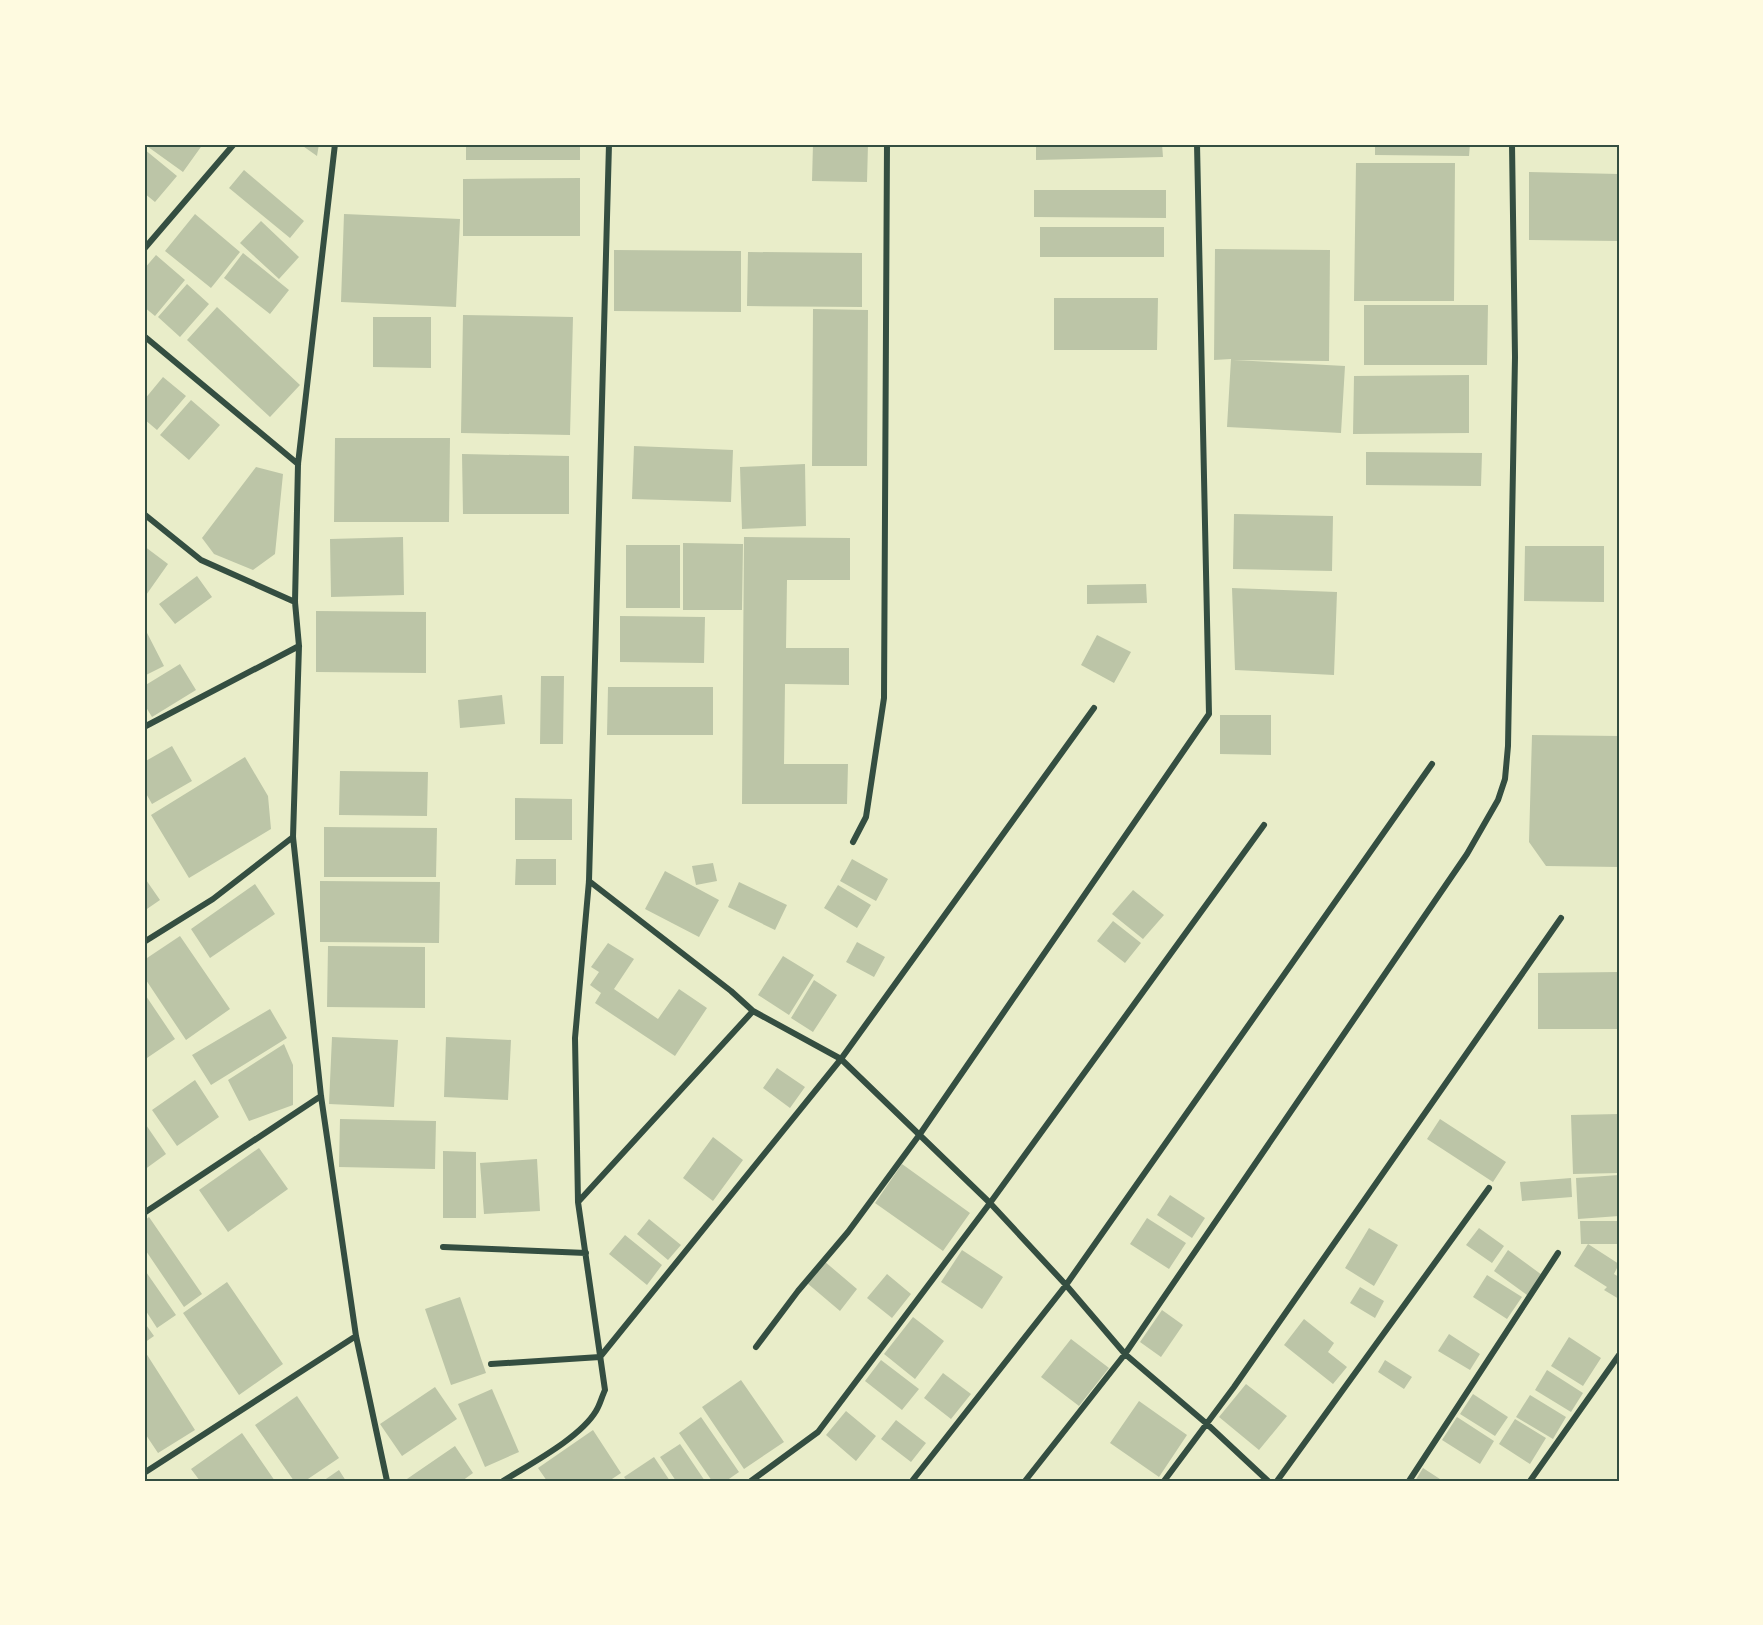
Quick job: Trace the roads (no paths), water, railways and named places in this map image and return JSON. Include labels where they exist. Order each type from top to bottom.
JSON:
[{"type":"street","points":[[144,249],[234,144]]},
{"type":"street","points":[[335,144],[298,464],[295,602],[299,646],[293,837],[321,1096],[356,1336],[387,1481]]},
{"type":"street","points":[[503,1481],[561,1444],[583,1426],[596,1411],[605,1390],[578,1202],[575,1038],[589,881],[609,144]]},
{"type":"street","points":[[853,842],[866,817],[884,698],[887,144]]},
{"type":"street","points":[[756,1347],[798,1291],[848,1232],[920,1134],[1209,714],[1197,144]]},
{"type":"street","points":[[1025,1481],[1125,1354],[1467,854],[1498,800],[1506,779],[1515,357],[1512,144]]},
{"type":"street","points":[[144,336],[298,464]]},
{"type":"street","points":[[144,514],[201,560],[295,602]]},
{"type":"street","points":[[144,727],[299,646]]},
{"type":"street","points":[[491,1364],[600,1357],[841,1059],[1094,708]]},
{"type":"street","points":[[912,1481],[1066,1285],[1432,764]]},
{"type":"street","points":[[751,1481],[818,1432],[990,1203],[1264,825]]},
{"type":"street","points":[[144,942],[213,899],[293,837]]},
{"type":"street","points":[[589,881],[731,991],[753,1011],[841,1059],[990,1203],[1066,1285],[1125,1354],[1207,1424],[1268,1481]]},
{"type":"street","points":[[1164,1481],[1207,1424],[1561,918]]},
{"type":"street","points":[[578,1202],[753,1011]]},
{"type":"street","points":[[144,1213],[321,1096]]},
{"type":"street","points":[[1277,1481],[1489,1188]]},
{"type":"street","points":[[443,1247],[586,1252]]},
{"type":"street","points":[[1409,1481],[1558,1253]]},
{"type":"street","points":[[144,1473],[356,1336]]},
{"type":"street","points":[[1530,1481],[1619,1354]]}]
